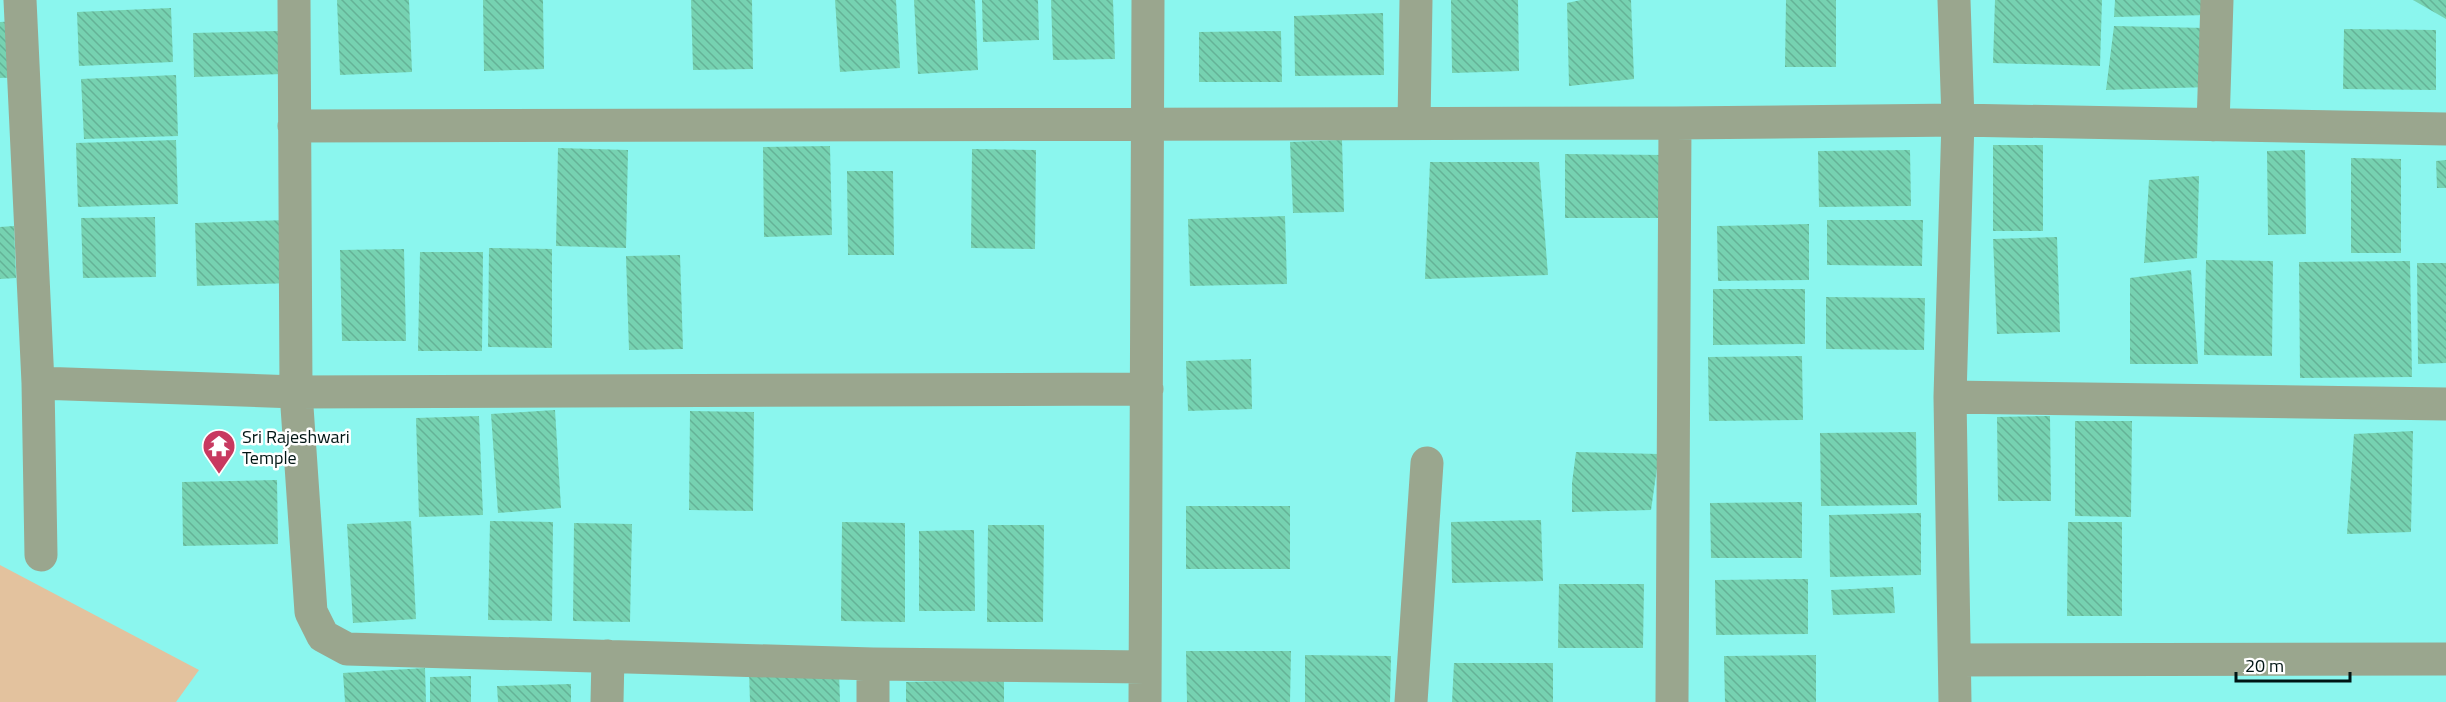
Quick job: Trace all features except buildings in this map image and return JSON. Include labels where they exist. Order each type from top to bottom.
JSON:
[{"type":"street","points":[[20,0],[38,383],[41,555]]},
{"type":"street","points":[[294,0],[296,392],[311,612],[323,636],[347,649],[873,664],[1145,667]]},
{"type":"street","points":[[1144,702],[1148,0]]},
{"type":"street","points":[[1414,123],[1416,0]]},
{"type":"street","points":[[1954,0],[1958,120],[1950,397],[1955,702]]},
{"type":"street","points":[[2213,125],[2217,0]]},
{"type":"street","points":[[294,126],[1148,122],[1675,123],[1958,120],[2446,129]]},
{"type":"street","points":[[1672,702],[1675,123]]},
{"type":"street","points":[[38,383],[296,392],[1146,388]]},
{"type":"street","points":[[1950,397],[2446,404]]},
{"type":"street","points":[[1411,702],[1427,463]]},
{"type":"street","points":[[607,702],[608,656]]},
{"type":"street","points":[[1956,660],[2446,659]]},
{"type":"street","points":[[873,664],[873,702]]},
{"type":"shaded area","points":[[0,565],[199,670],[176,702],[0,702]]},
{"type":"place","name":"Sri Rajeshwari Temple","points":[[219,475]]}]
